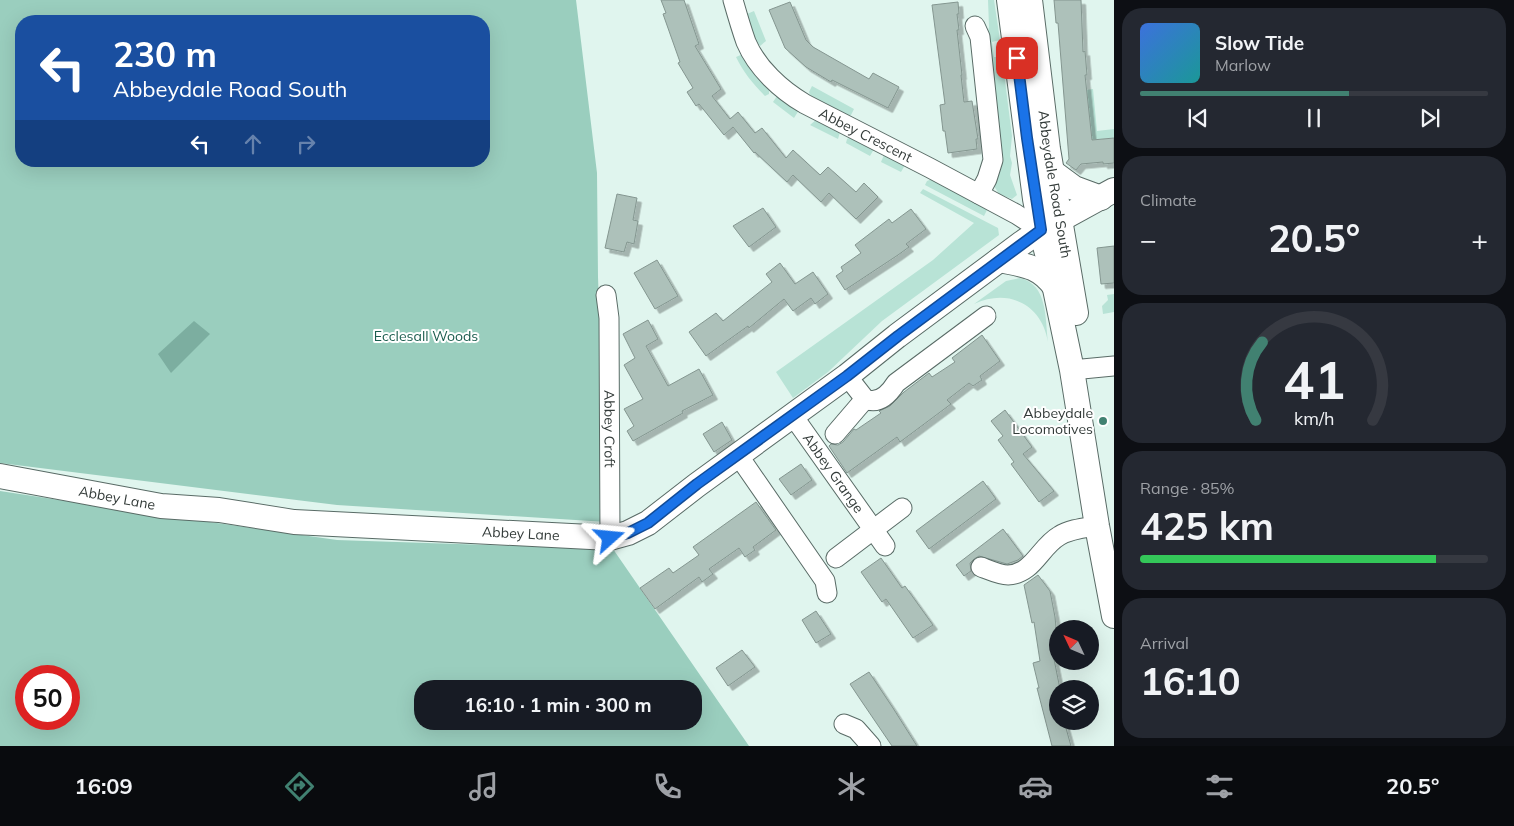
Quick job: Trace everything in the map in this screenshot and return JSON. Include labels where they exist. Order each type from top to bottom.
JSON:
[{"type":"main road","name":"Abbeydale Road South","points":[[1009,0],[1027,138],[1077,318],[1072,370]]},
{"type":"main road","name":"Abbeydale Road South","points":[[1030,0],[1051,171],[1050,225],[1055,287],[1072,370],[1097,526],[1114,616]]},
{"type":"main road","points":[[1051,171],[1074,188],[1108,194]]},
{"type":"main road","name":"Abbey Lane","points":[[0,476],[161,506],[220,510],[294,522],[610,538],[628,533],[648,523],[697,484],[847,376],[999,260],[1050,225],[1108,194]]},
{"type":"main road","points":[[999,260],[1034,268],[1050,279],[1055,287]]},
{"type":"street","name":"Abbey Crescent","points":[[733,0],[752,52],[768,75],[787,92],[805,104],[1016,214],[1050,225]]},
{"type":"street","points":[[975,26],[980,37],[993,160],[987,179],[979,194]]},
{"type":"street","name":"Abbey Croft","points":[[606,295],[617,317],[610,538]]},
{"type":"street","points":[[847,376],[865,399],[874,401],[891,392],[896,383],[986,316]]},
{"type":"street","points":[[1072,370],[1114,366]]},
{"type":"street","points":[[835,434],[865,399]]},
{"type":"street","name":"Abbey Grange","points":[[793,416],[885,546]]},
{"type":"street","points":[[738,455],[825,581],[827,593]]},
{"type":"street","points":[[836,558],[902,508]]},
{"type":"street","points":[[981,567],[1006,575],[1022,572],[1058,536],[1097,526]]},
{"type":"street","points":[[844,724],[856,729],[871,746]]},
{"type":"shaded area","points":[[988,0],[994,0],[1000,40],[992,42],[994,57],[1002,57],[1012,136],[1010,175],[1017,195],[1012,199],[999,194],[994,186],[998,172],[987,35],[989,27]]},
{"type":"shaded area","points":[[754,11],[766,41],[760,46],[753,37],[747,14]]},
{"type":"shaded area","points":[[743,54],[769,88],[769,94],[765,96],[742,68],[736,57]]},
{"type":"shaded area","points":[[812,86],[854,109],[851,115],[848,116],[810,95],[809,92]]},
{"type":"shaded area","points":[[1093,89],[1097,131],[1114,129],[1114,138],[1092,140],[1086,90]]},
{"type":"shaded area","points":[[777,96],[799,110],[794,118],[773,102]]},
{"type":"shaded area","points":[[817,119],[840,132],[838,139],[810,125]]},
{"type":"shaded area","points":[[851,137],[874,149],[870,156],[846,143],[847,139]]},
{"type":"shaded area","points":[[884,155],[905,165],[901,172],[881,162]]},
{"type":"shaded area","points":[[932,179],[988,208],[984,216],[925,185],[927,181]]},
{"type":"shaded area","points":[[923,189],[998,228],[999,235],[882,321],[828,372],[793,398],[776,372],[933,260],[974,223],[920,193]]},
{"type":"shaded area","points":[[1020,278],[1029,282],[1040,295],[1045,313],[1048,342],[1039,318],[1031,309],[1021,303],[1011,299],[999,298],[987,299],[974,304],[1006,281]]},
{"type":"shaded area","points":[[1114,294],[1114,312],[1103,314],[1102,306],[1108,300],[1107,295]]},
{"type":"shaded area","points":[[194,321],[210,334],[171,373],[158,354]]},
{"type":"green space","name":"Ecclesall Woods","points":[[0,0],[576,0],[597,173],[598,277],[607,522],[337,505],[0,463]]},
{"type":"green space","points":[[0,491],[337,540],[613,549],[749,746],[0,746]]},
{"type":"building","points":[[661,0],[684,0],[699,44],[695,46],[721,89],[712,96],[730,119],[738,112],[755,133],[762,128],[786,158],[793,150],[820,175],[828,167],[856,192],[864,183],[878,197],[856,219],[829,193],[821,202],[793,175],[787,182],[754,153],[733,127],[724,135],[699,104],[696,106],[687,92],[693,88],[678,63],[680,62],[663,14],[666,13]]},
{"type":"building","points":[[1054,0],[1081,0],[1083,52],[1085,51],[1087,75],[1085,75],[1092,140],[1114,138],[1114,163],[1081,164],[1076,170],[1066,163],[1069,159],[1058,23],[1056,23]]},
{"type":"building","points":[[790,2],[806,40],[813,47],[869,79],[873,73],[899,87],[888,108],[832,80],[831,82],[806,67],[785,48],[769,10]]},
{"type":"building","points":[[958,2],[959,30],[957,30],[964,102],[972,101],[978,139],[976,139],[977,149],[948,153],[940,105],[945,104],[932,5]]},
{"type":"building","points":[[617,194],[637,198],[633,220],[638,221],[634,244],[627,242],[624,252],[605,248]]},
{"type":"building","points":[[763,208],[776,227],[749,247],[733,226]]},
{"type":"building","points":[[911,209],[926,229],[906,244],[909,247],[845,290],[836,276],[843,271],[841,267],[861,253],[855,245],[889,219],[892,223]]},
{"type":"building","points":[[1114,246],[1114,283],[1101,284],[1097,248]]},
{"type":"building","points":[[657,260],[678,296],[655,309],[634,273]]},
{"type":"building","points":[[780,263],[795,284],[813,272],[828,294],[815,304],[811,298],[793,311],[784,299],[749,328],[748,326],[706,356],[689,332],[716,313],[723,321],[772,282],[766,274]]},
{"type":"building","points":[[648,320],[658,339],[646,346],[668,386],[699,369],[713,395],[682,411],[683,413],[633,441],[627,431],[634,426],[624,409],[643,399],[624,365],[635,358],[623,334]]},
{"type":"building","points":[[982,335],[1000,361],[980,376],[982,380],[973,386],[969,383],[947,400],[951,404],[900,442],[897,437],[847,473],[829,446],[831,444],[838,445],[843,442],[854,429],[856,430],[881,413],[879,411],[890,406],[904,392],[929,373],[932,377],[955,362],[952,358]]},
{"type":"building","points":[[1005,410],[1032,447],[1023,454],[1054,491],[1039,502],[1011,464],[1014,462],[998,440],[1003,436],[991,421]]},
{"type":"building","points":[[722,422],[732,440],[714,452],[703,434]]},
{"type":"building","points":[[801,464],[812,480],[791,495],[779,479]]},
{"type":"building","points":[[983,481],[996,499],[929,549],[916,531]]},
{"type":"building","points":[[756,502],[776,530],[753,547],[755,550],[745,557],[739,548],[709,569],[713,574],[702,582],[699,577],[655,609],[640,588],[669,568],[673,573],[699,555],[693,547]]},
{"type":"building","points":[[1003,529],[1023,556],[1007,564],[979,556],[970,563],[971,571],[964,576],[956,565]]},
{"type":"building","points":[[881,558],[902,588],[905,586],[933,625],[913,638],[886,599],[882,602],[861,572]]},
{"type":"building","points":[[1038,575],[1050,591],[1055,620],[1049,620],[1049,670],[1056,670],[1058,680],[1049,680],[1049,730],[1067,730],[1071,746],[1052,746],[1037,688],[1039,688],[1033,663],[1040,661],[1034,622],[1032,623],[1024,585]]},
{"type":"building","points":[[816,611],[831,634],[816,643],[802,620]]},
{"type":"building","points":[[742,650],[755,667],[728,686],[716,668]]},
{"type":"building","points":[[869,672],[917,746],[892,746],[850,684]]},
{"type":"place","name":"Abbeydale Locomotives","points":[[1103,421]]},
{"type":"route","points":[[610,538],[628,533],[648,523],[697,484],[823,394],[1041,230],[1035,199],[1017,58]]}]
